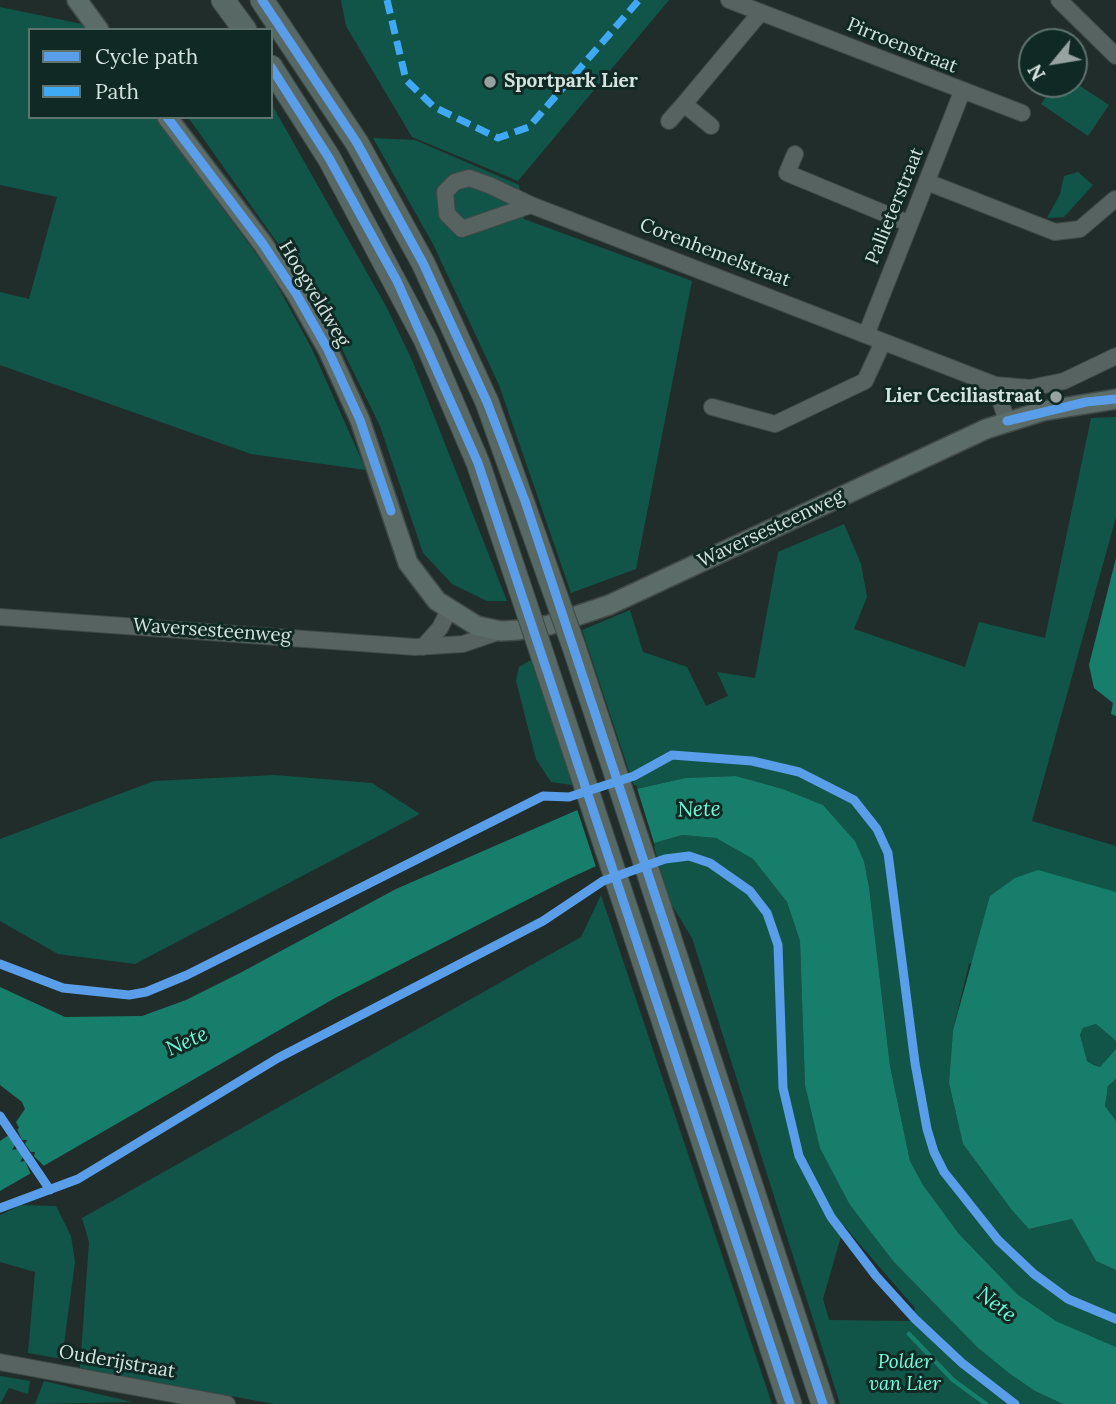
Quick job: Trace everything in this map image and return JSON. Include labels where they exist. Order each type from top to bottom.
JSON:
[{"type":"highway","points":[[223,0],[244,28]]},
{"type":"highway","points":[[262,0],[357,143],[423,263],[487,402],[649,872],[823,1404]]},
{"type":"highway","points":[[273,70],[329,158],[425,339],[478,463],[790,1404]]},
{"type":"main road","points":[[76,0],[97,28]]},
{"type":"main road","name":"Hoogveldweg","points":[[169,119],[248,224],[297,295],[327,348],[360,420],[408,563],[421,584],[449,610],[477,625],[501,631]]},
{"type":"main road","name":"Waversesteenweg","points":[[501,631],[549,625],[616,602],[1007,421],[1086,402],[1116,399]]},
{"type":"street","name":"Pirroenstraat","points":[[729,0],[1022,113]]},
{"type":"street","points":[[1059,0],[1116,56]]},
{"type":"street","points":[[669,121],[761,12]]},
{"type":"street","name":"Pallieterstraat","points":[[866,335],[962,92]]},
{"type":"street","points":[[684,104],[711,126]]},
{"type":"street","points":[[795,154],[787,173],[910,224]]},
{"type":"street","name":"Corenhemelstraat","points":[[531,205],[462,229],[452,222],[443,204],[445,192],[454,182],[469,178],[531,205],[995,385],[1030,387],[1064,381],[1112,358]]},
{"type":"street","points":[[927,182],[1055,232],[1080,229],[1115,199]]},
{"type":"street","points":[[712,407],[775,424],[865,381],[883,342]]},
{"type":"street","points":[[995,385],[1007,421]]},
{"type":"street","points":[[423,647],[440,628],[449,610]]},
{"type":"street","name":"Waversesteenweg","points":[[0,617],[423,647],[463,644],[501,631]]},
{"type":"street","name":"Ouderijstraat","points":[[0,1362],[227,1404]]},
{"type":"green space","name":"Sportpark Lier","points":[[341,0],[669,0],[518,181],[412,137],[346,26]]},
{"type":"green space","points":[[0,7],[82,24],[85,28],[28,28],[28,119],[155,119],[271,274],[312,349],[366,470],[251,454],[0,365],[0,292],[29,299],[57,197],[0,185]]},
{"type":"green space","points":[[1088,91],[1109,105],[1088,136],[1041,104],[1045,98],[1088,98]]},
{"type":"green space","points":[[273,107],[387,308],[412,360],[507,601],[487,601],[452,584],[423,553],[380,426],[318,300],[189,119],[273,119]]},
{"type":"green space","points":[[373,138],[415,140],[519,185],[524,219],[692,281],[636,569],[571,593],[499,385],[433,244]]},
{"type":"green space","points":[[1078,172],[1093,185],[1064,217],[1047,218],[1060,194],[1064,176]]},
{"type":"green space","points":[[1116,417],[1116,517],[1032,821],[1116,846],[1116,892],[1109,891],[969,964],[953,1030],[949,1083],[963,1144],[1011,1209],[1030,1229],[1072,1219],[1096,1261],[1116,1270],[1116,1347],[1056,1321],[1017,1294],[959,1234],[923,1185],[910,1161],[890,1066],[869,887],[864,861],[855,841],[823,805],[783,789],[736,776],[685,778],[635,789],[582,630],[630,610],[643,652],[687,667],[706,706],[728,696],[717,672],[755,678],[778,552],[844,524],[861,564],[867,597],[854,629],[965,667],[979,622],[1045,638],[1091,418]]},
{"type":"green space","points":[[531,660],[572,785],[551,782],[536,759],[516,681],[519,667]]},
{"type":"green space","points":[[275,775],[372,783],[420,814],[135,964],[58,954],[0,921],[0,839],[154,781]]},
{"type":"green space","name":"Polder van Lier","points":[[682,835],[716,838],[753,859],[787,902],[800,941],[805,1085],[850,1205],[893,1261],[977,1347],[1035,1391],[1063,1404],[840,1404],[692,938],[670,902],[653,843]],"holes":[[[844,1226],[915,1308],[910,1321],[829,1320],[823,1299]]]},
{"type":"green space","points":[[601,895],[772,1404],[274,1404],[80,1368],[89,1242],[82,1218],[581,937]]},
{"type":"green space","points":[[1096,1024],[1116,1041],[1116,1049],[1100,1067],[1087,1061],[1080,1035],[1083,1028]]},
{"type":"green space","points":[[1116,1079],[1116,1121],[1105,1106],[1108,1086]]},
{"type":"green space","points":[[21,1205],[56,1206],[71,1236],[75,1262],[62,1359],[28,1353],[35,1272],[0,1262],[0,1215]]},
{"type":"green space","points":[[0,1376],[30,1381],[28,1394],[9,1388],[0,1404]]},
{"type":"green space","points":[[44,1381],[132,1402],[35,1404]]},
{"type":"water","points":[[1116,558],[1116,716],[1111,714],[1113,703],[1094,688],[1089,665]]},
{"type":"water","name":"Nete","points":[[736,776],[783,789],[823,805],[855,841],[864,861],[869,887],[890,1066],[910,1161],[923,1185],[959,1234],[1017,1294],[1056,1321],[1116,1347],[1116,1404],[1063,1404],[1035,1391],[1009,1373],[977,1347],[893,1261],[850,1205],[820,1148],[805,1085],[800,941],[787,902],[753,859],[716,838],[682,835],[633,849],[568,879],[335,998],[0,1191],[0,1141],[19,1128],[16,1122],[25,1109],[22,1102],[0,1085],[0,987],[65,1017],[142,1016],[186,1000],[240,973],[396,889],[614,794],[685,778]]},
{"type":"water","points":[[1038,870],[1116,892],[1116,1041],[1096,1024],[1083,1028],[1080,1035],[1087,1061],[1094,1065],[1100,1067],[1116,1049],[1116,1079],[1108,1086],[1105,1106],[1116,1121],[1116,1270],[1096,1261],[1072,1219],[1029,1229],[1011,1209],[963,1144],[949,1083],[953,1030],[990,896],[1015,878]]},
{"type":"pier","points":[[636,785],[655,846],[597,870],[576,806]]},
{"type":"pier","points":[[13,1120],[22,1140],[27,1140],[25,1144],[31,1152],[35,1152],[34,1156],[46,1168],[32,1177],[25,1161],[20,1162],[23,1157],[17,1149],[12,1150],[15,1145],[8,1135],[3,1134],[15,1127]]},
{"type":"waterway","points":[[909,1334],[953,1380],[986,1404]]},
{"type":"marked path","points":[[387,0],[406,80],[434,107],[498,138],[529,127],[639,0]]},
{"type":"cycle path","points":[[262,0],[357,143],[423,263],[487,402],[525,501],[823,1404]]},
{"type":"cycle path","points":[[273,70],[329,158],[397,281],[478,463],[790,1404]]},
{"type":"cycle path","points":[[169,119],[263,244],[297,295],[327,348],[360,420],[391,511]]},
{"type":"cycle path","points":[[1007,421],[1086,402],[1116,399]]},
{"type":"cycle path","points":[[0,964],[63,988],[129,995],[146,992],[187,975],[543,796],[569,797],[634,776],[672,755],[752,761],[799,772],[854,800],[877,829],[888,853],[915,1063],[927,1129],[944,1172],[998,1240],[1034,1274],[1068,1299],[1116,1319]]},
{"type":"cycle path","points":[[0,1208],[78,1179],[278,1058],[543,921],[603,881],[665,859],[689,856],[710,863],[750,891],[767,913],[778,945],[783,1088],[799,1156],[831,1217],[876,1276],[915,1319],[962,1363],[1015,1404]]},
{"type":"cycle path","points":[[0,1116],[50,1190]]},
{"type":"place","name":"Sportpark Lier","points":[[490,82]]},
{"type":"place","name":"Lier Ceciliastraat","points":[[1056,397]]}]
